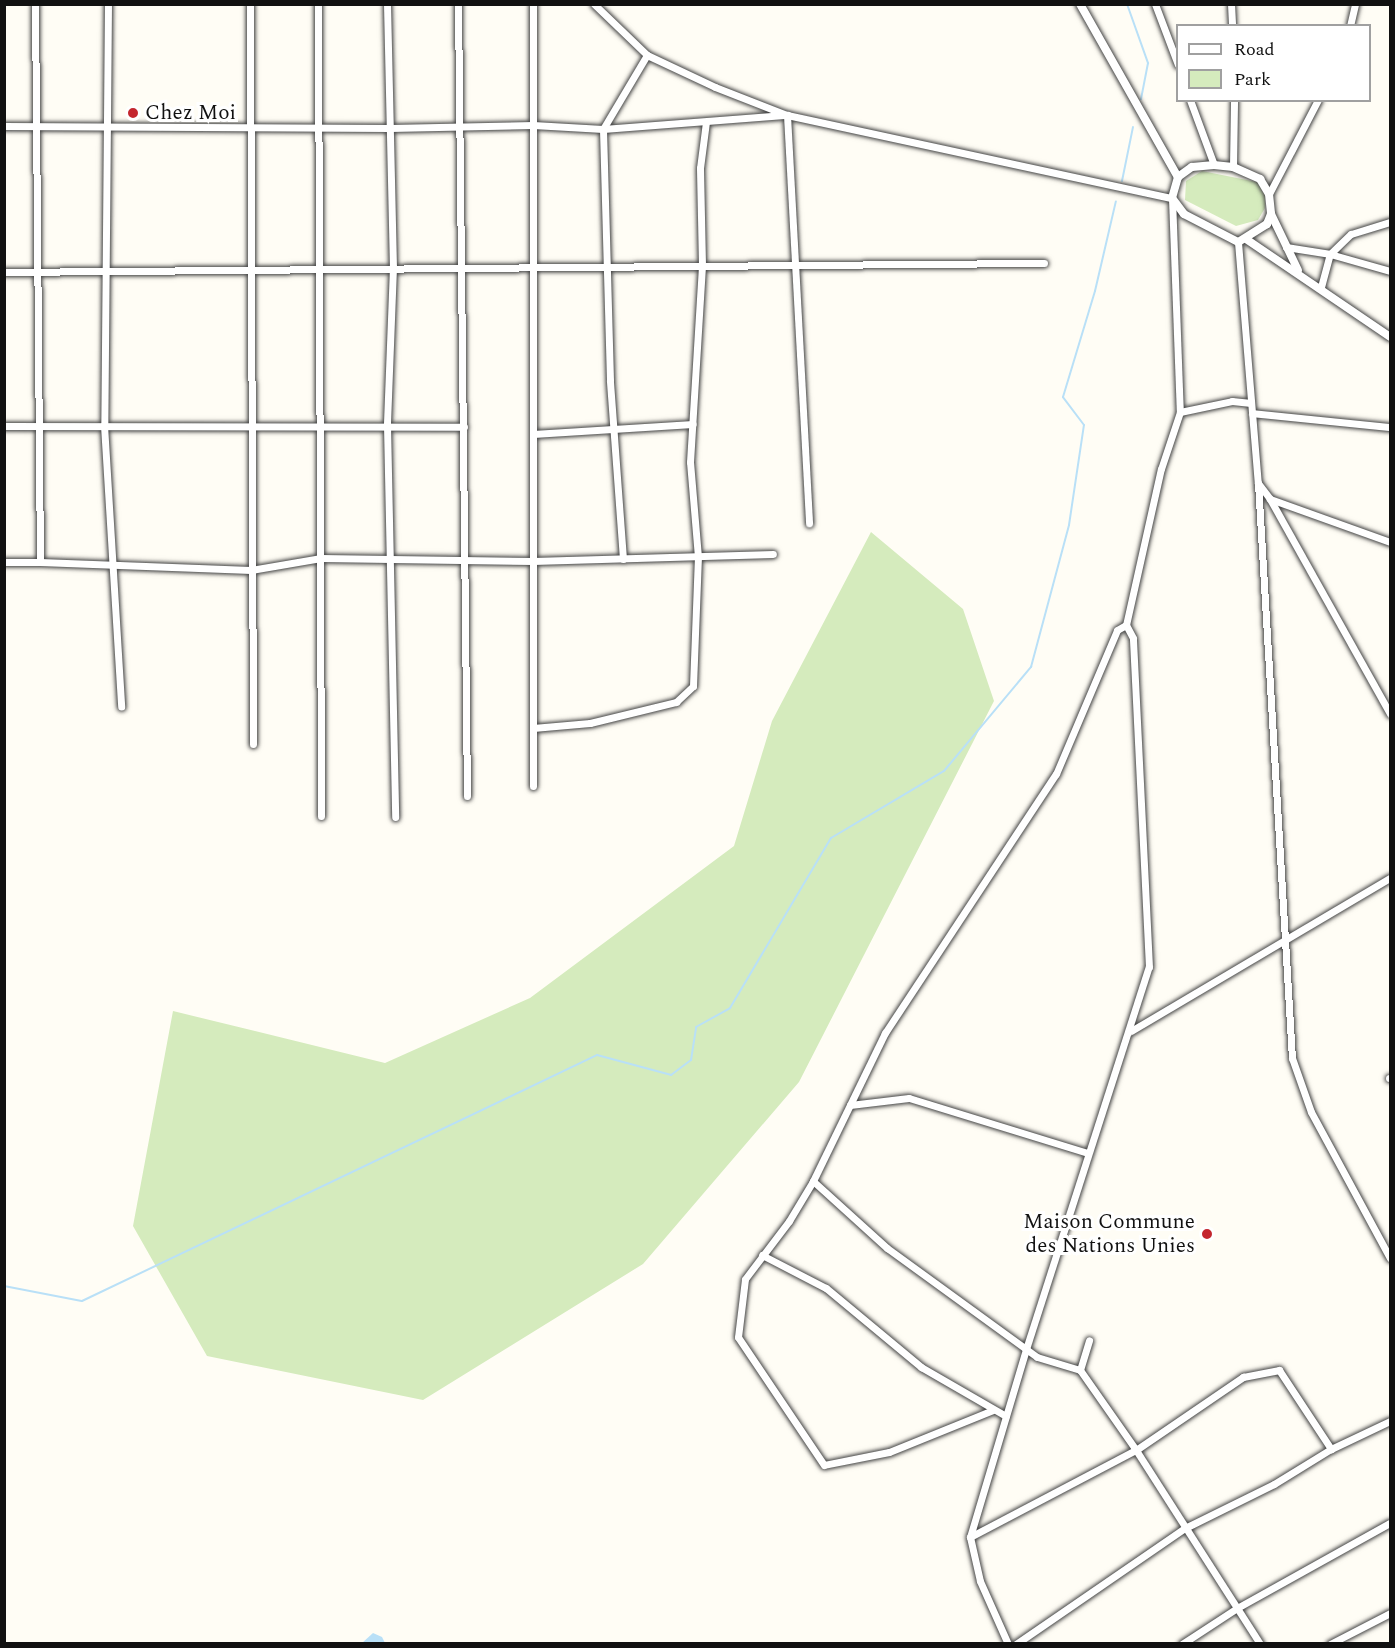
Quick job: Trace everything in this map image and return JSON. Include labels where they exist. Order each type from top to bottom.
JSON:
[{"type":"street","points":[[35,4],[36,428],[40,562]]},
{"type":"street","points":[[108,4],[104,425],[122,706]]},
{"type":"street","points":[[250,4],[253,744]]},
{"type":"street","points":[[318,4],[321,816]]},
{"type":"street","points":[[387,4],[393,267],[387,425],[395,817]]},
{"type":"street","points":[[458,4],[467,796]]},
{"type":"street","points":[[533,4],[533,786]]},
{"type":"street","points":[[594,4],[647,55],[715,87],[787,115],[1172,198],[1184,214],[1242,240],[1298,271],[1390,337]]},
{"type":"street","points":[[1080,4],[1178,177]]},
{"type":"street","points":[[1155,4],[1176,60]]},
{"type":"street","points":[[1231,4],[1232,24]]},
{"type":"street","points":[[1350,24],[1355,4]]},
{"type":"street","points":[[623,559],[606,266],[603,129],[647,55]]},
{"type":"street","points":[[1191,102],[1214,165]]},
{"type":"street","points":[[1233,102],[1233,167]]},
{"type":"street","points":[[1269,194],[1317,102]]},
{"type":"street","points":[[4,126],[390,128],[533,125],[603,129],[787,115]]},
{"type":"street","points":[[787,115],[797,265],[809,523]]},
{"type":"street","points":[[533,728],[590,723],[676,702],[693,686],[698,556],[690,462],[702,265],[700,168],[706,122]]},
{"type":"street","points":[[1008,1644],[980,1581],[970,1537],[1026,1348],[1088,1153],[1131,1031],[1149,967],[1133,638],[1126,625],[1161,469],[1180,412],[1172,198],[1178,177],[1192,167],[1214,165],[1233,167],[1260,178],[1269,194],[1272,214],[1298,271]]},
{"type":"street","points":[[1242,240],[1267,225],[1272,214]]},
{"type":"street","points":[[1321,287],[1330,254],[1352,234],[1390,222]]},
{"type":"street","points":[[1242,240],[1292,1058],[1311,1112],[1390,1258]]},
{"type":"street","points":[[1286,247],[1330,254],[1390,271]]},
{"type":"street","points":[[4,272],[37,269],[1044,263]]},
{"type":"street","points":[[1180,412],[1232,401],[1251,403]]},
{"type":"street","points":[[1252,413],[1390,427]]},
{"type":"street","points":[[533,434],[693,424]]},
{"type":"street","points":[[4,426],[36,428],[104,425],[464,427]]},
{"type":"street","points":[[1257,483],[1270,499],[1390,714]]},
{"type":"street","points":[[1270,499],[1390,542]]},
{"type":"street","points":[[4,562],[251,570],[321,558],[533,561],[773,554]]},
{"type":"street","points":[[993,1410],[889,1452],[824,1465],[738,1337],[745,1279],[789,1221],[813,1180],[885,1033],[932,958],[1056,774],[1117,630],[1126,625]]},
{"type":"street","points":[[1131,1031],[1390,878]]},
{"type":"street","points":[[850,1105],[909,1098],[1088,1153]]},
{"type":"street","points":[[813,1180],[886,1248],[1037,1357],[1080,1370],[1136,1450],[1260,1644]]},
{"type":"street","points":[[762,1255],[826,1288],[921,1367],[1006,1416]]},
{"type":"street","points":[[1080,1370],[1089,1340]]},
{"type":"street","points":[[970,1537],[1136,1450],[1243,1377],[1279,1371],[1331,1449]]},
{"type":"street","points":[[1016,1644],[1185,1528],[1274,1484],[1331,1449],[1390,1421]]},
{"type":"street","points":[[1182,1644],[1238,1608],[1390,1523]]},
{"type":"street","points":[[1330,1644],[1390,1613]]},
{"type":"green space","points":[[1202,171],[1257,182],[1265,196],[1265,208],[1258,220],[1236,226],[1185,200],[1186,181]]},
{"type":"green space","points":[[871,532],[963,609],[994,701],[799,1082],[643,1264],[423,1400],[207,1356],[133,1226],[173,1011],[385,1063],[530,998],[734,846],[772,721]]},
{"type":"water","points":[[373,1633],[382,1637],[385,1643],[362,1643]]},
{"type":"waterway","points":[[1127,4],[1148,63],[1141,99]]},
{"type":"waterway","points":[[1122,181],[1133,127]]},
{"type":"waterway","points":[[4,1286],[82,1301],[597,1055],[671,1075],[691,1060],[696,1027],[730,1008],[831,838],[944,771],[1031,667],[1069,525],[1084,425],[1063,397],[1095,291],[1116,201]]},
{"type":"place","name":"Chez Moi","points":[[133,113]]},
{"type":"place","name":"Maison Commune des Nations Unies","points":[[1207,1234]]}]
